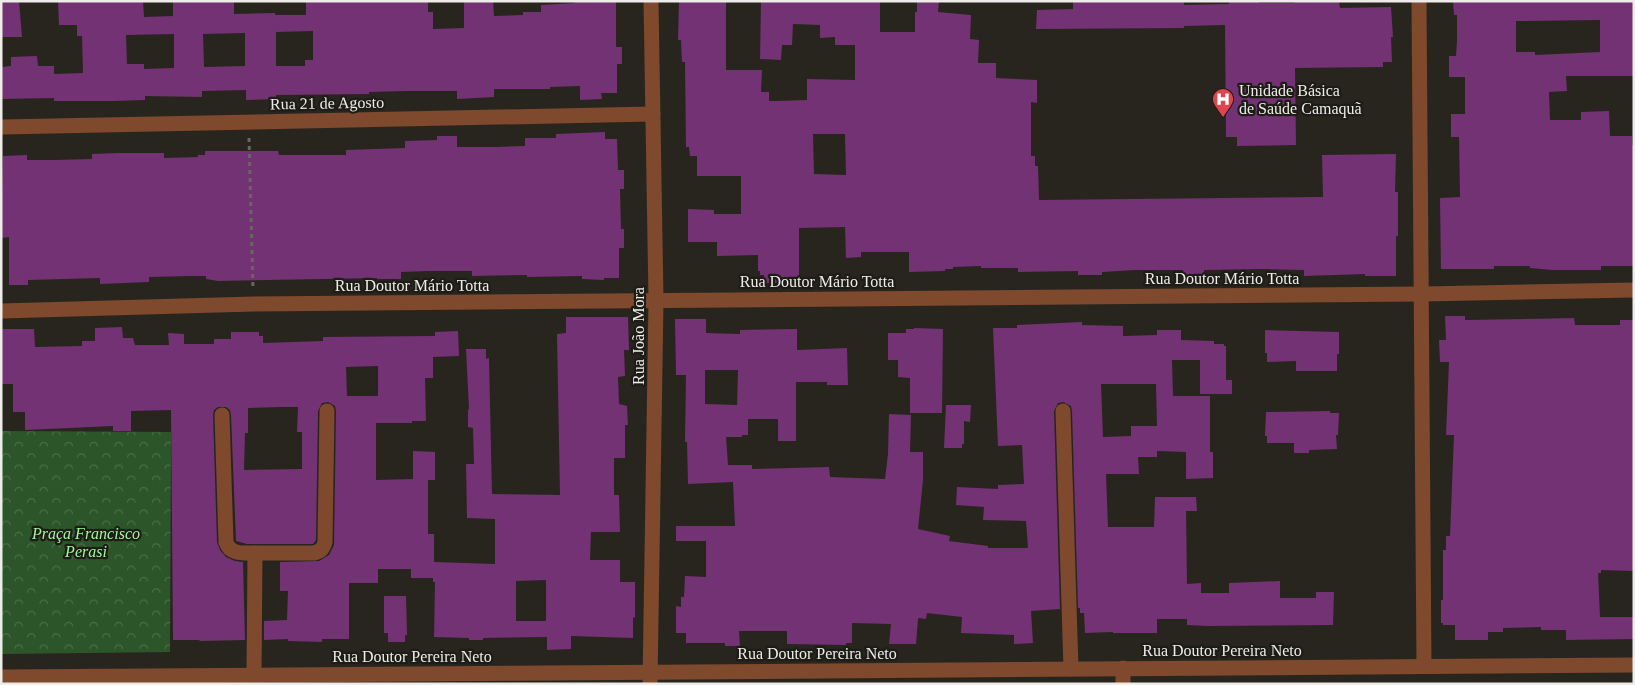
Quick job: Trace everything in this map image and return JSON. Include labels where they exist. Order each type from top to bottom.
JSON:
[{"type":"street","name":"Rua João Mora","points":[[651,1],[656,300],[651,678]]},
{"type":"street","points":[[1419,1],[1424,666]]},
{"type":"street","name":"Rua 21 de Agosto","points":[[1,126],[653,114]]},
{"type":"street","name":"Rua Doutor Mário Totta","points":[[1,311],[254,304],[1422,294],[1634,290]]},
{"type":"street","points":[[222,415],[226,542],[228,547],[232,551],[255,554],[314,553],[324,547],[325,542],[327,411]]},
{"type":"street","points":[[1063,411],[1071,669]]},
{"type":"street","points":[[254,674],[255,554]]},
{"type":"street","name":"Rua Doutor Pereira Neto","points":[[1,677],[254,674],[391,678],[651,678],[1124,668],[1634,665]]},
{"type":"street","points":[[1123,684],[1124,668]]},
{"type":"path","points":[[248,122],[254,304]]},
{"type":"green space","name":"Praça Francisco Perasi","points":[[1,431],[171,432],[170,652],[1,654]]},
{"type":"building","points":[[1,1],[19,1],[22,37],[1,37]]},
{"type":"building","points":[[58,1],[143,1],[144,17],[173,16],[173,1],[234,1],[234,14],[275,13],[275,15],[306,15],[306,1],[428,1],[428,12],[433,12],[433,29],[464,28],[464,1],[493,1],[494,16],[523,15],[523,12],[541,12],[541,5],[575,3],[575,1],[616,1],[616,47],[622,47],[622,64],[617,64],[617,93],[601,93],[602,99],[580,100],[580,86],[550,87],[550,89],[494,89],[494,97],[457,99],[457,91],[406,91],[369,92],[369,94],[276,95],[276,99],[246,100],[246,90],[202,91],[202,97],[145,96],[145,100],[54,101],[54,98],[1,99],[1,67],[11,66],[11,57],[37,56],[38,66],[54,66],[54,74],[83,73],[82,36],[77,36],[77,25],[59,25]],"holes":[[[313,31],[313,60],[305,60],[305,66],[276,66],[276,32]],[[245,33],[245,66],[204,67],[203,34]],[[174,34],[174,68],[144,69],[144,64],[127,64],[126,35]]]},
{"type":"building","points":[[679,1],[726,1],[726,70],[762,70],[761,92],[769,92],[769,101],[807,100],[807,79],[855,80],[855,45],[835,45],[835,37],[820,38],[820,25],[793,24],[792,45],[782,45],[781,60],[760,59],[761,1],[880,1],[880,32],[915,32],[917,1],[939,1],[938,12],[971,15],[970,39],[979,40],[978,63],[996,63],[996,78],[1037,80],[1037,103],[1031,102],[1031,156],[1035,156],[1035,166],[1038,166],[1039,200],[1323,197],[1322,155],[1396,154],[1395,192],[1398,192],[1398,236],[1396,236],[1396,276],[1365,276],[1365,274],[1304,276],[1304,270],[1263,269],[1204,270],[1204,274],[1183,275],[1183,270],[1135,270],[1102,272],[1102,275],[1078,275],[1078,271],[1018,272],[1018,268],[981,268],[981,266],[953,267],[953,269],[945,269],[945,271],[909,272],[909,252],[861,252],[861,257],[846,258],[845,227],[799,228],[799,283],[764,283],[764,275],[760,275],[760,271],[758,271],[758,255],[717,256],[717,242],[688,242],[688,209],[714,210],[714,214],[741,214],[741,176],[697,176],[697,156],[690,156],[689,147],[686,147],[685,62],[682,62],[681,40],[678,40]],"holes":[[[813,134],[845,134],[846,175],[814,174]]]},
{"type":"building","points":[[1073,1],[1184,1],[1184,5],[1229,4],[1229,1],[1295,3],[1295,1],[1339,1],[1340,8],[1391,7],[1392,62],[1383,62],[1383,67],[1295,68],[1296,145],[1237,146],[1237,137],[1226,137],[1225,25],[1184,26],[1184,28],[1036,29],[1037,10],[1073,9]]},
{"type":"building","points":[[1453,1],[1634,1],[1634,76],[1566,76],[1567,91],[1549,92],[1550,120],[1581,120],[1581,112],[1609,111],[1610,136],[1632,136],[1632,145],[1634,145],[1633,266],[1601,266],[1601,270],[1553,270],[1530,268],[1530,266],[1494,266],[1494,269],[1441,269],[1440,198],[1460,197],[1459,137],[1451,137],[1451,114],[1465,114],[1465,77],[1449,77],[1449,56],[1456,56],[1457,15],[1454,15]],"holes":[[[1600,20],[1600,52],[1535,55],[1535,52],[1516,52],[1516,21]]]},
{"type":"building","points":[[605,132],[605,139],[617,139],[618,170],[624,170],[624,189],[620,189],[621,229],[624,229],[624,248],[619,248],[619,278],[604,278],[604,280],[582,279],[582,276],[472,276],[472,271],[428,271],[401,272],[401,279],[218,281],[206,279],[206,276],[190,276],[149,277],[149,282],[100,284],[100,278],[28,280],[28,285],[9,285],[9,237],[1,238],[3,156],[27,155],[27,160],[55,160],[92,159],[92,154],[164,153],[164,158],[198,157],[198,155],[205,155],[205,151],[278,151],[279,155],[346,155],[346,150],[405,148],[405,141],[437,140],[437,136],[457,136],[457,147],[497,147],[525,146],[525,138],[556,138],[556,134]]},
{"type":"building","points":[[1445,316],[1465,316],[1465,320],[1574,318],[1575,325],[1620,325],[1620,320],[1634,320],[1634,571],[1601,570],[1601,573],[1598,573],[1600,617],[1634,617],[1634,639],[1566,640],[1566,630],[1541,630],[1541,627],[1503,628],[1503,632],[1488,632],[1488,640],[1455,640],[1455,625],[1443,625],[1441,623],[1443,550],[1446,550],[1446,536],[1450,536],[1454,435],[1446,435],[1449,362],[1440,362],[1439,340],[1446,340]]},
{"type":"building","points":[[566,317],[628,317],[629,350],[624,350],[625,376],[618,377],[619,404],[627,406],[628,425],[625,425],[625,458],[614,458],[614,495],[619,495],[620,532],[591,532],[590,560],[620,560],[620,582],[635,582],[633,638],[571,636],[571,649],[547,650],[547,637],[469,640],[469,638],[434,637],[435,582],[433,582],[433,578],[411,578],[411,569],[378,569],[378,583],[349,583],[349,639],[322,639],[322,642],[288,641],[288,639],[264,640],[264,621],[287,620],[288,591],[280,591],[280,562],[319,561],[329,555],[334,545],[336,411],[335,406],[328,402],[322,403],[318,411],[316,540],[313,544],[247,544],[236,541],[231,415],[230,410],[226,407],[218,407],[214,410],[217,542],[220,550],[226,557],[243,562],[245,640],[173,640],[171,410],[131,411],[131,431],[113,431],[113,426],[25,430],[25,412],[13,412],[13,384],[1,384],[1,329],[34,329],[35,347],[82,346],[82,341],[95,341],[95,328],[122,327],[123,338],[133,338],[135,345],[169,345],[168,333],[184,334],[184,344],[214,344],[214,339],[231,339],[231,332],[259,332],[259,336],[263,336],[263,343],[323,341],[323,337],[435,336],[435,332],[458,331],[459,356],[433,357],[433,378],[425,378],[426,421],[376,423],[376,480],[413,479],[413,451],[435,452],[435,480],[428,480],[428,534],[434,534],[434,562],[495,564],[495,519],[467,518],[466,464],[474,464],[473,428],[468,427],[466,349],[486,349],[486,359],[489,358],[492,494],[560,495],[557,334],[566,333]],"holes":[[[378,366],[378,396],[347,396],[346,367]],[[298,407],[297,432],[302,432],[302,469],[244,470],[245,433],[248,433],[248,408]],[[546,580],[546,621],[516,621],[516,581]]]},
{"type":"building","points":[[675,319],[706,319],[706,333],[740,334],[740,330],[797,329],[797,350],[847,348],[848,385],[827,385],[827,382],[796,382],[796,441],[778,441],[778,419],[748,419],[748,435],[726,437],[728,465],[752,465],[752,469],[829,467],[830,477],[885,479],[889,414],[911,415],[910,452],[923,452],[923,480],[918,529],[950,536],[949,541],[988,546],[988,548],[1028,548],[1026,521],[983,520],[984,507],[956,505],[957,487],[998,489],[998,485],[1024,484],[1022,445],[998,446],[993,328],[1017,328],[1017,325],[1082,322],[1082,325],[1123,326],[1123,336],[1157,335],[1157,330],[1181,330],[1181,340],[1214,341],[1214,344],[1224,344],[1226,346],[1226,380],[1232,380],[1232,394],[1200,394],[1200,360],[1172,360],[1173,396],[1210,396],[1210,452],[1213,452],[1213,478],[1186,479],[1186,452],[1157,451],[1157,457],[1138,457],[1139,474],[1106,474],[1108,527],[1154,527],[1155,497],[1196,497],[1197,511],[1186,511],[1187,584],[1201,583],[1201,593],[1229,593],[1229,583],[1280,581],[1280,598],[1316,598],[1316,592],[1334,592],[1333,625],[1208,626],[1187,625],[1187,619],[1157,619],[1157,633],[1085,633],[1084,613],[1080,613],[1080,608],[1078,608],[1072,411],[1071,406],[1063,402],[1058,403],[1054,411],[1060,609],[1031,611],[1033,643],[1014,644],[1014,635],[961,633],[962,617],[927,613],[926,619],[918,619],[916,644],[889,644],[891,624],[852,623],[852,643],[846,643],[846,645],[787,644],[787,631],[739,631],[740,646],[725,646],[725,643],[686,643],[686,633],[676,633],[676,606],[681,607],[681,597],[684,597],[685,576],[706,577],[706,541],[676,541],[676,526],[735,526],[733,482],[688,484],[687,442],[685,442],[686,375],[676,375]],"holes":[[[705,370],[738,370],[737,405],[705,404]],[[1101,384],[1156,384],[1157,426],[1131,426],[1131,436],[1103,437]]]},
{"type":"building","points":[[906,329],[943,329],[942,413],[910,413],[910,378],[898,377],[898,360],[888,360],[888,333],[906,333]]},
{"type":"building","points":[[1265,330],[1339,332],[1337,371],[1296,371],[1296,361],[1267,362]]},
{"type":"building","points":[[946,405],[971,405],[970,422],[964,421],[964,444],[962,444],[962,448],[944,448]]},
{"type":"building","points":[[1330,411],[1330,413],[1339,413],[1338,435],[1336,435],[1337,449],[1309,450],[1309,453],[1294,453],[1294,443],[1267,443],[1267,436],[1265,436],[1266,412]]},
{"type":"building","points":[[384,596],[406,596],[407,635],[405,635],[405,642],[388,642],[388,633],[384,633]]},
{"type":"place","name":"Unidade Básica de Saúde Camaquã","points":[[1223,118]]}]
